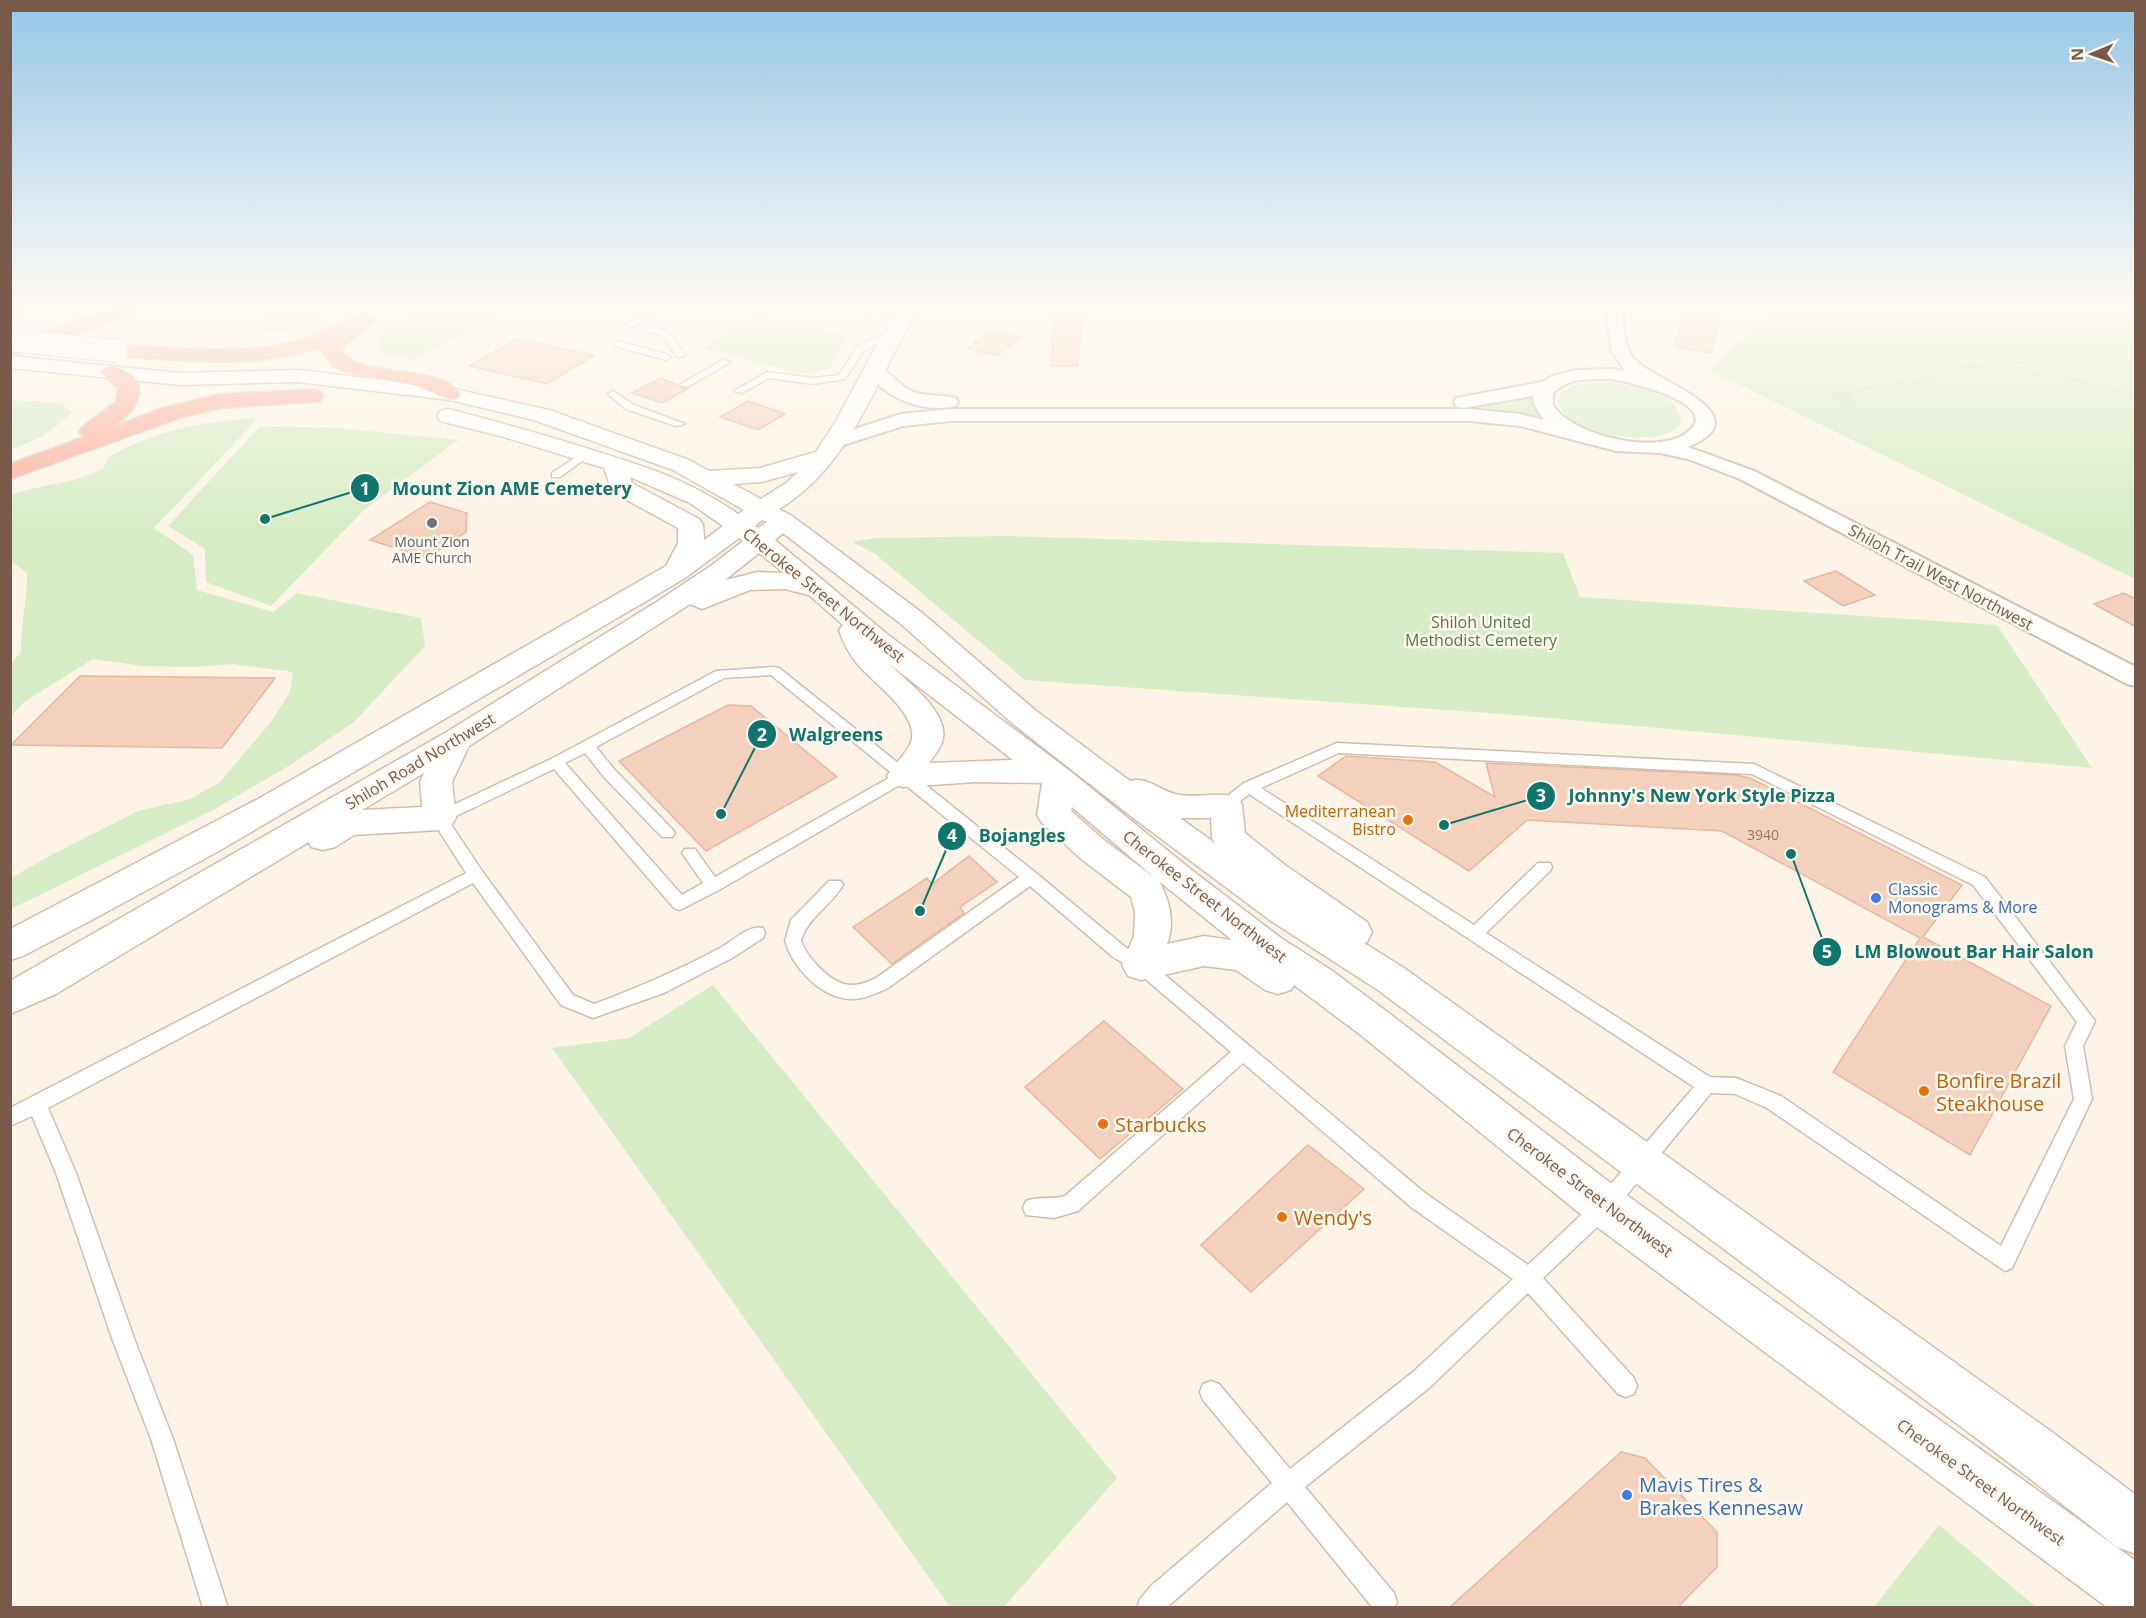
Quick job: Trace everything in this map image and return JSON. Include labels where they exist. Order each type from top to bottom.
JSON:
[{"type":"highway","points":[[10,465],[82,437],[114,417],[128,401],[130,389],[127,383]]},
{"type":"highway","points":[[431,383],[441,386],[450,394]]},
{"type":"highway","points":[[10,472],[180,411],[220,401],[312,396]]},
{"type":"main road","name":"Cherokee Street Northwest","points":[[265,383],[312,396],[439,414],[512,432],[652,476],[699,498],[749,533],[877,639],[1056,765],[1177,877],[1268,948],[1318,981],[1605,1206],[2136,1595]]},
{"type":"main road","name":"Cherokee Street Northwest","points":[[354,383],[450,394],[531,412],[581,427],[681,465],[772,515],[911,618],[1024,717],[1056,765],[1148,812],[1284,911],[1391,979],[2029,1446],[2136,1528]]},
{"type":"main road","name":"Shiloh Road Northwest","points":[[10,946],[109,896],[303,789],[677,571],[749,533],[772,515],[829,450],[867,383]]},
{"type":"main road","points":[[702,478],[762,475],[829,450]]},
{"type":"main road","points":[[614,465],[621,487],[690,524],[693,532],[692,546],[677,571]]},
{"type":"main road","name":"Shiloh Road Northwest","points":[[10,999],[99,951],[456,740],[617,640],[721,571],[749,533]]},
{"type":"main road","points":[[617,640],[651,629],[734,585],[762,580],[788,580],[819,590]]},
{"type":"main road","points":[[851,616],[854,639],[878,672],[922,713],[928,727],[928,737],[903,776]]},
{"type":"main road","points":[[99,951],[149,941],[239,890],[347,823],[439,818],[436,782],[456,740]]},
{"type":"main road","points":[[903,776],[1056,765],[1159,802],[1190,809],[1238,796],[1229,838],[1385,954],[1391,979]]},
{"type":"main road","points":[[1056,765],[1054,815],[1092,849],[1146,890],[1153,912],[1152,936],[1142,965]]},
{"type":"main road","points":[[1142,965],[1204,951],[1244,956],[1278,980],[1318,981]]},
{"type":"street","points":[[885,383],[903,395],[916,399],[948,402],[1435,403],[1491,399],[1547,387],[1556,383]]},
{"type":"street","points":[[1649,383],[1668,388]]},
{"type":"street","points":[[829,450],[901,420],[951,415],[1469,415],[1520,420],[1578,433],[1613,444],[1660,447],[1679,444],[1693,438],[1701,431],[1705,423],[1702,414],[1689,400],[1658,383]]},
{"type":"street","points":[[1547,387],[1542,401],[1545,409],[1554,420],[1578,433]]},
{"type":"street","name":"Shiloh Trail West Northwest","points":[[1701,431],[1713,448],[1747,475]]},
{"type":"street","name":"Shiloh Trail West Northwest","points":[[1660,447],[1694,454],[1747,475],[2136,678]]},
{"type":"lane","points":[[679,384],[683,383]]},
{"type":"lane","points":[[740,391],[754,383]]},
{"type":"lane","points":[[613,394],[634,408],[680,424]]},
{"type":"lane","points":[[634,408],[651,399]]},
{"type":"lane","points":[[556,475],[585,454]]},
{"type":"lane","points":[[757,933],[726,953],[658,988],[593,1011],[567,1000],[476,875],[439,818],[556,762],[721,674],[774,671],[1030,877],[1119,952],[1142,965],[1418,1200],[1529,1278],[1626,1386]]},
{"type":"lane","points":[[587,745],[609,773],[667,833]]},
{"type":"lane","points":[[1337,748],[1754,769],[1979,881],[2086,1021],[2074,1046],[2083,1099],[2005,1261],[1774,1102],[1736,1086],[1707,1085],[1475,934],[1238,796],[1337,748]]},
{"type":"lane","points":[[556,762],[680,904],[903,776]]},
{"type":"lane","points":[[690,853],[713,886]]},
{"type":"lane","points":[[1475,934],[1544,867]]},
{"type":"lane","points":[[10,1118],[476,875]]},
{"type":"lane","points":[[835,885],[797,925],[793,941],[801,957],[825,982],[832,988],[852,992],[872,988],[882,983],[1030,877]]},
{"type":"lane","points":[[1033,1208],[1054,1209],[1071,1204],[1244,1052]]},
{"type":"lane","points":[[1149,1608],[1161,1593],[1288,1485],[1421,1380],[1605,1206],[1707,1085]]},
{"type":"lane","points":[[37,1104],[66,1173],[124,1341],[162,1439],[216,1608]]},
{"type":"lane","points":[[1211,1392],[1385,1602]]},
{"type":"path","points":[[1849,395],[1852,399],[1844,400],[1836,396],[1903,383]]},
{"type":"path","points":[[1909,386],[1916,383]]},
{"type":"path","points":[[2076,383],[2136,395]]},
{"type":"green space","points":[[1603,383],[1648,389],[1670,401],[1678,410],[1682,421],[1673,431],[1648,437],[1617,436],[1601,432],[1575,421],[1562,410],[1558,402],[1562,392],[1576,385]]},
{"type":"green space","points":[[1735,383],[2135,383],[2135,579]]},
{"type":"green space","points":[[1532,395],[1536,410],[1550,424],[1537,420],[999,410],[1004,407],[1452,407],[1503,403]]},
{"type":"green space","points":[[11,400],[61,403],[72,413],[43,436],[11,450]]},
{"type":"green space","points":[[259,417],[154,528],[193,555],[197,590],[273,612],[297,593],[421,618],[425,646],[354,722],[292,764],[213,810],[11,909],[11,878],[138,811],[190,799],[220,782],[270,723],[290,692],[293,672],[233,664],[192,667],[143,666],[93,659],[24,702],[11,716],[11,664],[21,652],[27,573],[11,561],[11,495],[93,473],[104,468],[107,458],[163,433],[198,425]]},
{"type":"green space","points":[[260,426],[338,428],[458,440],[363,511],[271,606],[206,582],[205,549],[168,526]]},
{"type":"green space","name":"Shiloh United Methodist Cemetery","points":[[1007,536],[1563,553],[1580,597],[1997,625],[2092,768],[1528,716],[1025,680],[875,554],[852,542],[875,538]]},
{"type":"green space","points":[[713,985],[1117,1478],[1004,1607],[950,1607],[552,1048],[629,1038]]},
{"type":"green space","points":[[1939,1525],[2036,1607],[1874,1607]]},
{"type":"building","points":[[652,383],[672,383],[687,389],[662,403],[632,393]]},
{"type":"building","points":[[748,401],[785,414],[758,430],[720,417]]},
{"type":"building","name":"Mount Zion AME Church","points":[[430,502],[467,513],[466,532],[427,558],[370,540]]},
{"type":"building","points":[[1836,571],[1875,595],[1843,606],[1804,581]]},
{"type":"building","points":[[2123,593],[2136,599],[2136,627],[2094,604]]},
{"type":"building","points":[[80,676],[275,678],[222,748],[11,745]]},
{"type":"building","points":[[728,705],[751,706],[837,777],[706,851],[619,761]]},
{"type":"building","points":[[1346,756],[1435,762],[1495,797],[1486,763],[1735,775],[1750,778],[1962,885],[1923,937],[2051,1006],[1970,1155],[1833,1072],[1920,938],[1722,831],[1527,820],[1469,871],[1318,776]]},
{"type":"building","points":[[969,856],[997,882],[960,907],[964,913],[892,964],[853,927],[927,878],[932,884]]},
{"type":"building","name":"Starbucks","points":[[1104,1021],[1183,1089],[1100,1159],[1025,1087]]},
{"type":"building","name":"Wendy's","points":[[1308,1145],[1364,1189],[1251,1292],[1201,1245]]},
{"type":"building","name":"Mavis Tires & Brakes Kennesaw","points":[[1621,1452],[1645,1458],[1717,1532],[1717,1567],[1677,1608],[1449,1608]]},
{"type":"place","name":"Mount Zion AME Cemetery","points":[[265,519]]},
{"type":"place","name":"Mount Zion AME Church","points":[[432,523]]},
{"type":"place","name":"Walgreens","points":[[721,814]]},
{"type":"place","name":"Mediterranean Bistro","points":[[1408,820]]},
{"type":"place","name":"Johnny's New York Style Pizza","points":[[1444,825]]},
{"type":"place","name":"LM Blowout Bar Hair Salon","points":[[1791,854]]},
{"type":"place","name":"Classic Monograms & More","points":[[1876,898]]},
{"type":"place","name":"Bojangles","points":[[920,911]]},
{"type":"place","name":"Bonfire Brazil Steakhouse","points":[[1924,1091]]},
{"type":"place","name":"Starbucks","points":[[1103,1124]]},
{"type":"place","name":"Wendy's","points":[[1282,1217]]},
{"type":"place","name":"Mavis Tires & Brakes Kennesaw","points":[[1627,1495]]}]
